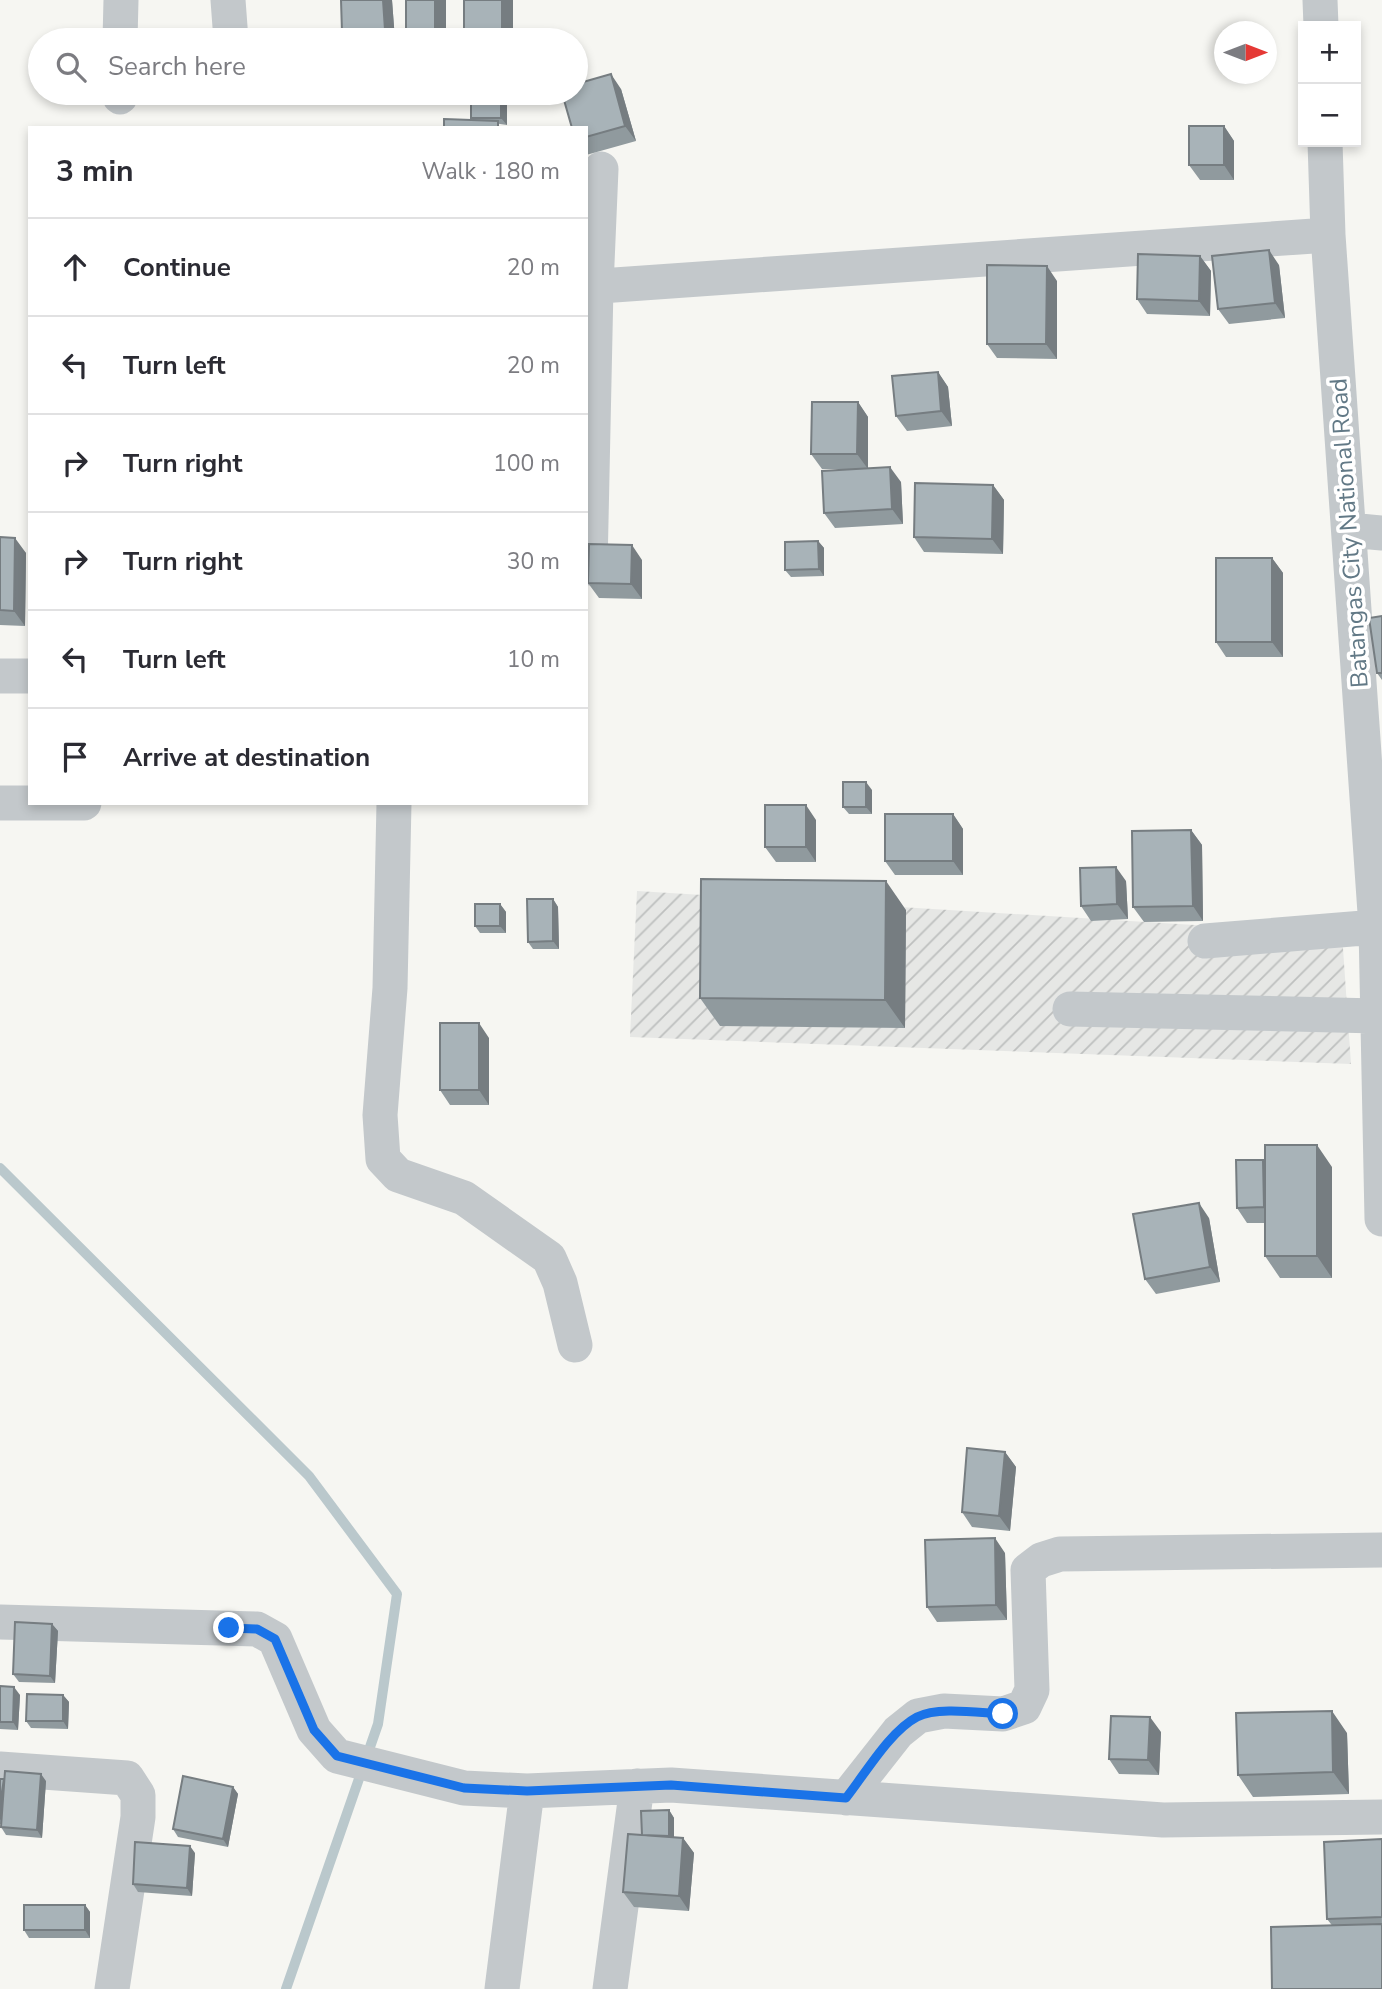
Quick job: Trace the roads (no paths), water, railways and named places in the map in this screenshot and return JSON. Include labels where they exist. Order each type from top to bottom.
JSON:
[{"type":"street","points":[[120,28],[121,0]]},
{"type":"street","points":[[229,0],[230,28]]},
{"type":"street","points":[[1320,0],[1321,21]]},
{"type":"street","name":"Batangas City National Road","points":[[1325,147],[1328,235],[1366,531],[1382,1219]]},
{"type":"street","points":[[590,568],[591,287],[601,169]]},
{"type":"street","points":[[591,287],[1328,235]]},
{"type":"street","points":[[0,676],[28,676]]},
{"type":"street","points":[[0,803],[28,803]]},
{"type":"street","points":[[394,805],[390,988],[380,1115],[383,1159],[398,1175],[464,1198],[549,1258],[560,1283],[575,1345]]},
{"type":"street","points":[[1205,941],[1376,927]]},
{"type":"street","points":[[1070,1009],[1378,1016]]},
{"type":"street","points":[[846,1798],[898,1732],[918,1716],[944,1711],[1003,1714],[1024,1707],[1032,1690],[1028,1570],[1041,1560],[1060,1555],[1382,1550]]},
{"type":"street","points":[[0,1622],[257,1629],[275,1639],[314,1730],[337,1756],[464,1788],[527,1791],[671,1785],[1163,1820],[1382,1817]]},
{"type":"street","points":[[0,1769],[127,1778],[138,1796],[138,1817],[112,1989]]},
{"type":"street","points":[[610,1989],[637,1786]]},
{"type":"street","points":[[502,1989],[527,1791]]},
{"type":"waterway","points":[[0,1168],[309,1476],[397,1594],[378,1724],[286,1989]]}]
